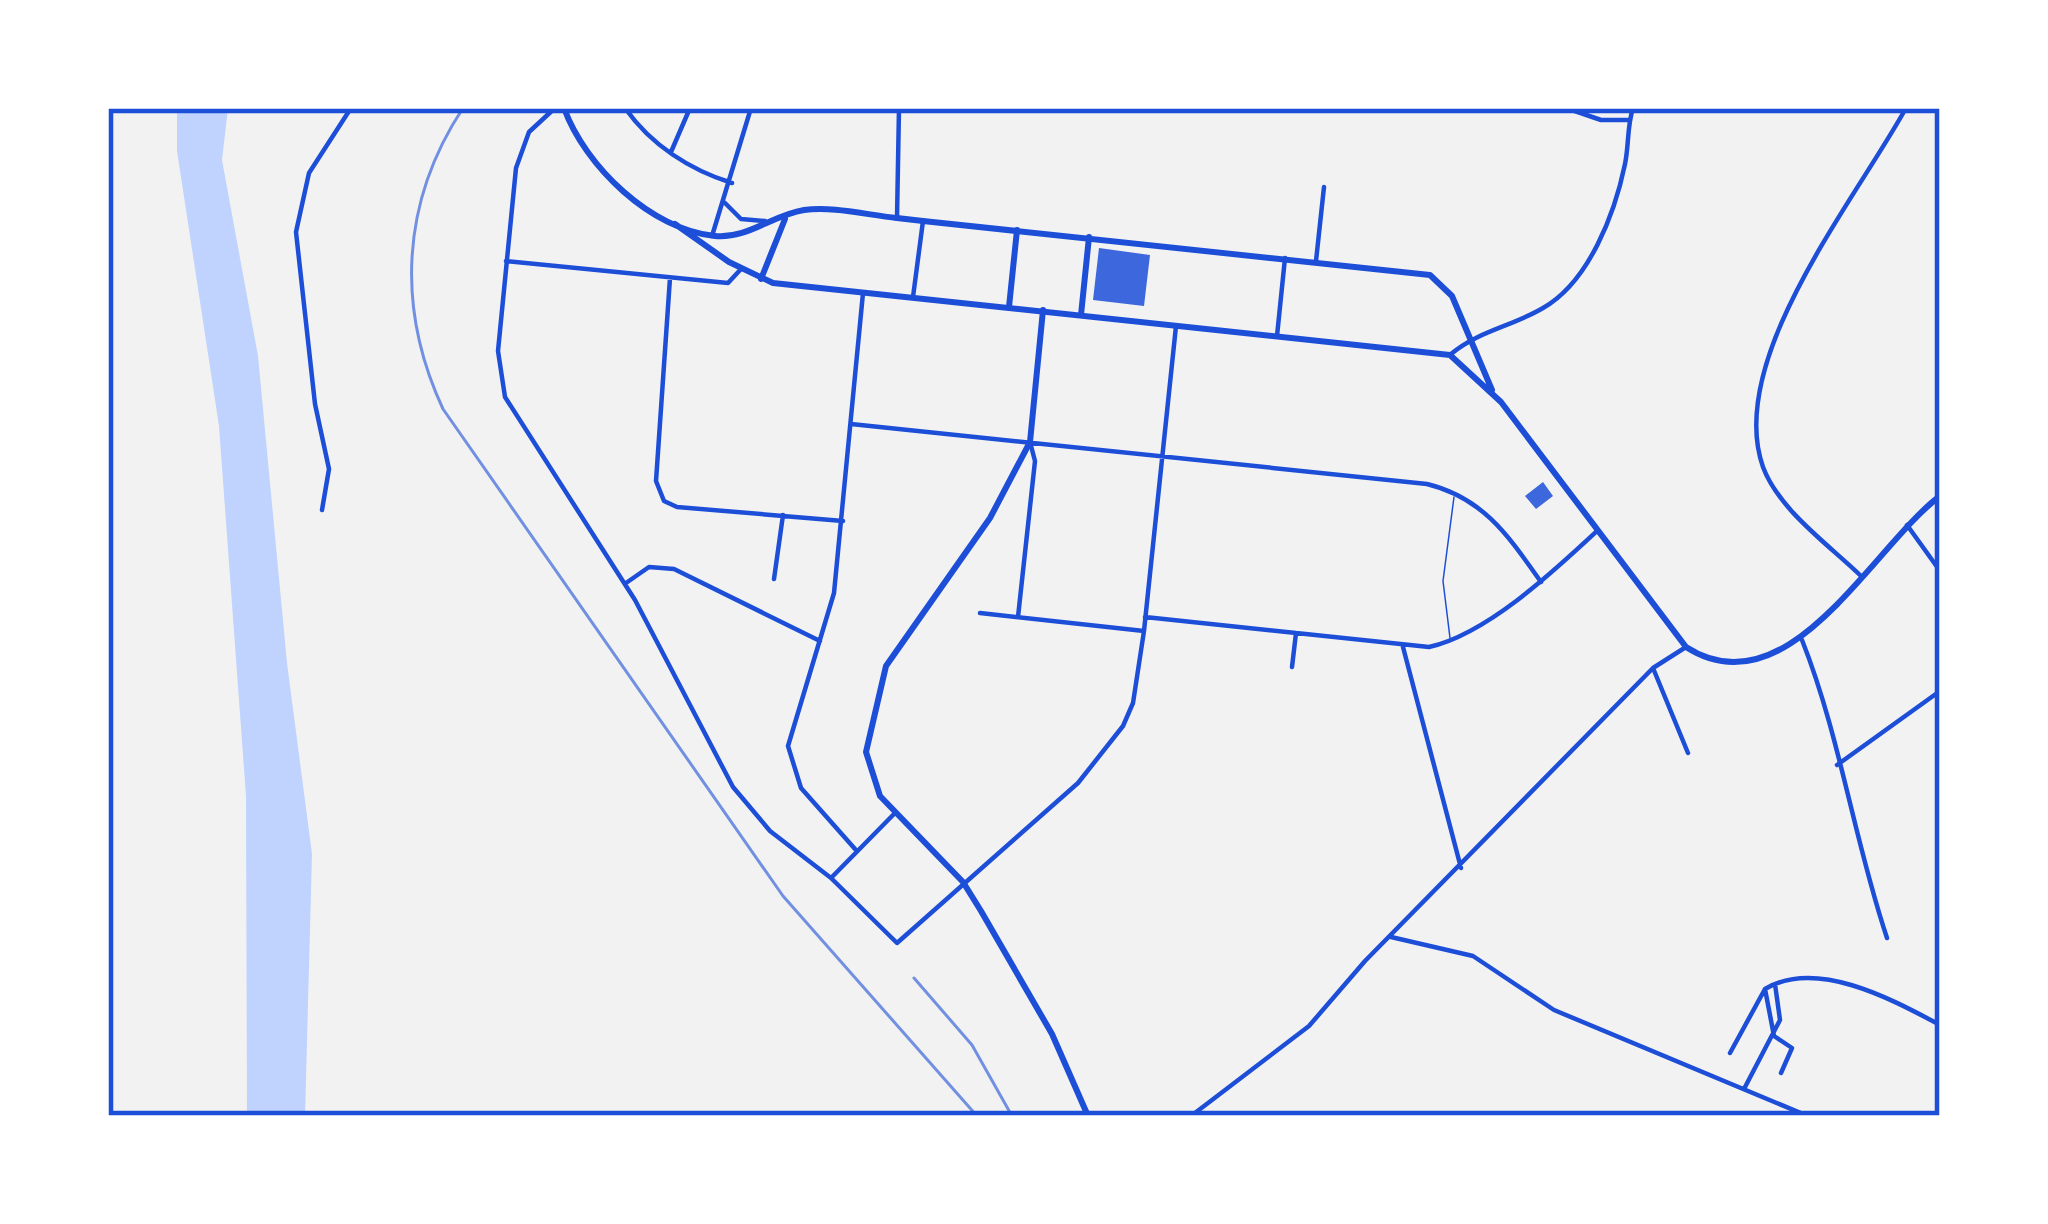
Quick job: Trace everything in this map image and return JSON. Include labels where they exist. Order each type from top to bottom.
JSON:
[{"type":"main road","points":[[560,108],[607,176],[761,279],[1450,355],[1492,392],[1686,646],[1708,657],[1751,659],[1802,640],[1907,525],[1940,496]]},
{"type":"main road","points":[[675,224],[712,236],[734,236],[787,215],[820,210],[1422,273],[1440,281],[1474,338],[1492,392]]},
{"type":"main road","points":[[761,279],[787,215]]},
{"type":"main road","points":[[1009,307],[1017,230]]},
{"type":"main road","points":[[1081,315],[1090,237]]},
{"type":"main road","points":[[1043,310],[1030,442],[990,518],[879,683],[869,728],[869,773],[895,813],[963,882],[1052,1034],[1088,1116]]},
{"type":"street","points":[[322,510],[328,469],[312,386],[296,232],[309,173],[351,108]]},
{"type":"street","points":[[560,108],[529,132],[520,152],[498,351],[501,385],[539,455],[625,584],[733,787],[770,831],[831,878],[897,943],[1078,783],[1123,726],[1133,703],[1144,631],[1176,324]]},
{"type":"street","points":[[625,108],[670,153],[732,183]]},
{"type":"street","points":[[670,153],[690,108]]},
{"type":"street","points":[[712,236],[752,108]]},
{"type":"street","points":[[897,218],[899,108]]},
{"type":"street","points":[[1566,108],[1601,120],[1629,120]]},
{"type":"street","points":[[1450,355],[1474,338],[1540,310],[1582,268],[1597,245],[1620,185],[1633,108]]},
{"type":"street","points":[[1861,576],[1792,509],[1764,471],[1755,434],[1763,378],[1788,307],[1906,108]]},
{"type":"street","points":[[1316,261],[1324,187]]},
{"type":"street","points":[[724,203],[741,219],[777,221]]},
{"type":"street","points":[[913,297],[923,221]]},
{"type":"street","points":[[1277,336],[1285,258]]},
{"type":"street","points":[[506,261],[728,283],[741,268]]},
{"type":"street","points":[[670,278],[658,493],[677,507],[843,521]]},
{"type":"street","points":[[854,849],[801,788],[789,757],[791,730],[834,593],[863,292]]},
{"type":"street","points":[[851,424],[1161,459],[1376,476],[1455,491],[1488,512],[1541,582]]},
{"type":"street","points":[[1018,617],[1035,461],[1030,442]]},
{"type":"street","points":[[774,579],[783,514]]},
{"type":"street","points":[[1907,525],[1940,571]]},
{"type":"street","points":[[1145,617],[1403,647],[1452,642],[1541,582],[1599,529]]},
{"type":"street","points":[[625,584],[649,567],[674,569],[820,641]]},
{"type":"street","points":[[980,613],[1144,631]]},
{"type":"street","points":[[1292,667],[1296,633]]},
{"type":"street","points":[[1802,640],[1820,685],[1837,765],[1887,938]]},
{"type":"street","points":[[1191,1116],[1309,1026],[1653,668],[1686,646]]},
{"type":"street","points":[[1403,647],[1461,868]]},
{"type":"street","points":[[1653,668],[1688,753]]},
{"type":"street","points":[[1837,765],[1940,691]]},
{"type":"street","points":[[831,878],[854,849],[895,813]]},
{"type":"street","points":[[1390,937],[1473,956],[1554,1010],[1808,1116]]},
{"type":"street","points":[[1744,1089],[1780,1021],[1775,982]]},
{"type":"street","points":[[1730,1053],[1765,988],[1775,982],[1857,984],[1940,1025]]},
{"type":"street","points":[[1765,988],[1774,1036],[1792,1048],[1781,1073]]},
{"type":"lane","points":[[1452,642],[1443,581],[1455,491]]},
{"type":"water","points":[[177,108],[228,108],[222,160],[258,356],[287,663],[312,854],[305,1116],[247,1116],[246,796],[219,426],[177,151]]},
{"type":"building","points":[[1099,248],[1150,255],[1144,306],[1093,300]]},
{"type":"building","points":[[1543,482],[1553,496],[1536,509],[1525,496]]},
{"type":"railway","points":[[463,108],[427,180],[412,256],[418,333],[443,409],[783,896],[977,1116]]},
{"type":"railway","points":[[914,978],[972,1045],[1012,1116]]}]
